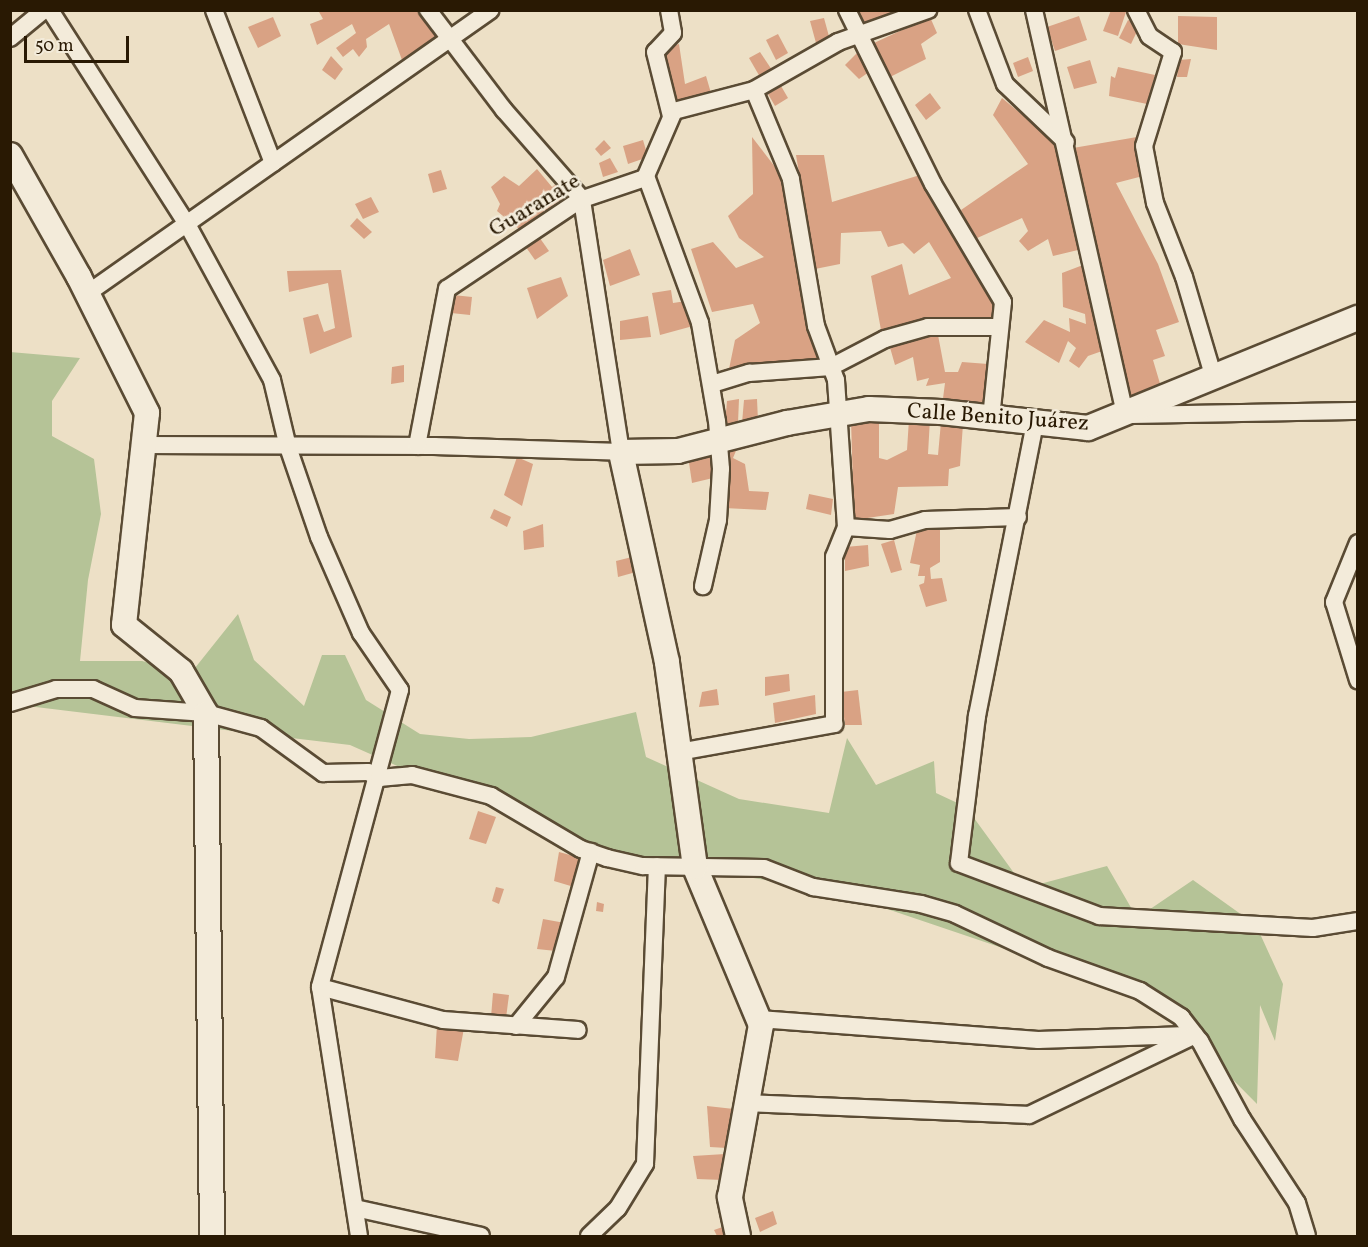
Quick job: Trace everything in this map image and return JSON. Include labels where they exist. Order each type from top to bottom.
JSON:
[{"type":"main road","points":[[10,156],[88,294],[147,413],[124,626],[181,670],[206,714],[212,1236]]},
{"type":"main road","name":"Calle Benito Juárez","points":[[621,452],[678,450],[839,412],[869,410],[991,418],[1088,428],[1125,415],[1358,318]]},
{"type":"main road","points":[[621,452],[667,662],[695,867],[761,1025],[730,1197],[738,1236]]},
{"type":"street","points":[[10,38],[44,10]]},
{"type":"street","points":[[50,10],[187,224],[272,380],[288,447],[319,537],[362,633],[400,690],[379,778],[320,987],[359,1236]]},
{"type":"street","points":[[214,10],[273,163]]},
{"type":"street","points":[[143,445],[417,446],[621,452],[582,199],[449,40],[428,10]]},
{"type":"street","points":[[88,294],[491,10]]},
{"type":"street","points":[[669,10],[673,33],[654,52],[671,116]]},
{"type":"street","points":[[847,10],[933,184],[1004,302],[991,418]]},
{"type":"street","points":[[703,586],[718,520],[719,440],[712,384],[700,323],[646,176],[674,111],[754,90],[805,58],[838,42],[860,37],[928,10]]},
{"type":"street","points":[[977,10],[1005,84],[1066,142]]},
{"type":"street","points":[[1034,10],[1066,142],[1125,415],[1358,411]]},
{"type":"street","points":[[1136,10],[1149,36],[1173,52],[1144,146],[1155,203],[1184,277],[1214,378]]},
{"type":"street","points":[[679,752],[834,724],[834,556],[846,527],[839,412],[831,367],[816,326],[791,179],[754,90]]},
{"type":"street","name":"Guaranate","points":[[417,446],[447,289],[582,199],[646,176]]},
{"type":"street","points":[[712,384],[749,373],[831,367],[885,339],[928,327],[1000,327]]},
{"type":"street","points":[[1035,423],[1018,517],[976,716],[959,863],[1099,916],[1312,928],[1358,921]]},
{"type":"street","points":[[846,527],[890,530],[925,520],[1018,517]]},
{"type":"street","points":[[1358,543],[1334,602],[1358,680]]},
{"type":"street","points":[[10,703],[56,688],[93,689],[135,708],[206,714],[261,728],[323,773],[368,772],[379,778],[412,775],[491,796],[591,852],[657,866],[764,868],[813,887],[921,904],[955,914],[1048,958],[1140,991],[1181,1017],[1195,1035],[1242,1119],[1297,1203],[1307,1236]]},
{"type":"street","points":[[516,1026],[556,976],[591,852]]},
{"type":"street","points":[[589,1236],[618,1209],[645,1164],[657,866]]},
{"type":"street","points":[[320,987],[442,1020],[578,1030]]},
{"type":"street","points":[[759,1019],[1038,1040],[1195,1035]]},
{"type":"street","points":[[747,1103],[1029,1115],[1195,1035]]},
{"type":"street","points":[[355,1208],[481,1236]]},
{"type":"green space","points":[[10,352],[80,358],[52,401],[52,436],[94,459],[101,514],[88,580],[80,661],[142,661],[191,673],[238,614],[254,660],[304,706],[322,655],[345,655],[366,700],[420,734],[469,739],[531,737],[636,712],[646,757],[739,799],[829,813],[847,738],[876,785],[934,761],[936,793],[966,807],[1025,888],[1107,866],[1137,918],[1193,880],[1256,925],[1283,984],[1275,1041],[1260,1005],[1257,1104],[1153,999],[834,891],[591,852],[350,745],[11,704]]},
{"type":"building","points":[[318,10],[420,10],[438,39],[402,60],[389,24],[366,39],[367,47],[359,57],[353,49],[343,57],[336,48],[356,33],[352,24],[317,45],[310,24],[323,19]]},
{"type":"building","points":[[858,10],[907,10],[864,32]]},
{"type":"building","points":[[1111,10],[1126,12],[1118,36],[1103,31]]},
{"type":"building","points":[[1079,16],[1087,40],[1055,51],[1047,27]]},
{"type":"building","points":[[1178,16],[1217,17],[1217,50],[1178,44]]},
{"type":"building","points":[[273,17],[281,36],[258,48],[248,27]]},
{"type":"building","points":[[930,17],[937,33],[921,44],[926,59],[890,77],[874,43]]},
{"type":"building","points":[[824,18],[830,40],[816,43],[810,21]]},
{"type":"building","points":[[1128,20],[1140,25],[1131,44],[1119,38]]},
{"type":"building","points":[[778,34],[788,53],[776,60],[766,40]]},
{"type":"building","points":[[679,44],[685,84],[706,76],[711,93],[676,105],[664,49]]},
{"type":"building","points":[[760,52],[772,70],[760,77],[749,58]]},
{"type":"building","points":[[858,52],[872,70],[859,79],[845,65]]},
{"type":"building","points":[[331,56],[343,69],[335,80],[322,70]]},
{"type":"building","points":[[1028,57],[1033,71],[1018,77],[1013,63]]},
{"type":"building","points":[[1191,59],[1187,77],[1177,77],[1179,60]]},
{"type":"building","points":[[1090,60],[1097,83],[1074,89],[1067,67]]},
{"type":"building","points":[[1118,67],[1155,75],[1147,104],[1109,96],[1111,76],[1115,78]]},
{"type":"building","points":[[781,86],[788,98],[775,106],[768,94]]},
{"type":"building","points":[[930,93],[941,108],[926,120],[915,105]]},
{"type":"building","points":[[1002,98],[1059,145],[1105,350],[1088,356],[1079,368],[1069,361],[1076,348],[1068,341],[1059,363],[1025,342],[1044,320],[1070,332],[1069,318],[1086,324],[1085,314],[1063,307],[1062,273],[1083,265],[1078,250],[1053,256],[1048,239],[1028,251],[1019,241],[1028,231],[1022,218],[975,239],[961,210],[1028,164],[993,115]]},
{"type":"building","points":[[752,137],[782,176],[821,358],[729,369],[735,340],[760,323],[753,304],[712,312],[691,249],[713,242],[736,268],[764,257],[739,238],[728,216],[753,194]]},
{"type":"building","points":[[1137,137],[1143,176],[1116,183],[1158,264],[1179,322],[1156,330],[1165,356],[1153,360],[1161,387],[1129,400],[1073,148]]},
{"type":"building","points":[[604,140],[611,148],[601,156],[595,149]]},
{"type":"building","points":[[643,140],[648,157],[628,164],[623,146]]},
{"type":"building","points":[[796,155],[824,155],[832,202],[920,175],[990,290],[995,319],[926,320],[881,330],[871,276],[902,264],[909,295],[951,278],[929,242],[914,254],[903,243],[888,247],[881,231],[841,233],[840,264],[815,269]]},
{"type":"building","points":[[610,158],[618,172],[603,177],[599,163]]},
{"type":"building","points":[[537,169],[552,187],[558,182],[568,195],[519,229],[497,211],[500,204],[491,187],[504,176],[519,186]]},
{"type":"building","points":[[441,170],[447,189],[433,193],[428,174]]},
{"type":"building","points":[[371,197],[379,212],[363,219],[355,204]]},
{"type":"building","points":[[357,218],[372,232],[364,239],[350,226]]},
{"type":"building","points":[[537,234],[549,251],[535,260],[523,243]]},
{"type":"building","points":[[630,249],[640,275],[610,286],[603,260]]},
{"type":"building","points":[[341,270],[352,337],[310,354],[303,318],[318,314],[324,332],[335,328],[328,283],[289,292],[287,271]]},
{"type":"building","points":[[561,277],[568,296],[537,319],[527,288]]},
{"type":"building","points":[[671,290],[673,303],[686,301],[693,326],[660,335],[652,293]]},
{"type":"building","points":[[453,295],[472,297],[470,315],[451,313]]},
{"type":"building","points":[[648,316],[651,337],[620,340],[620,321]]},
{"type":"building","points":[[938,335],[945,372],[958,372],[962,362],[988,364],[985,405],[942,406],[945,383],[926,386],[929,378],[917,381],[913,357],[895,365],[889,344]]},
{"type":"building","points":[[404,365],[404,382],[391,384],[392,367]]},
{"type":"building","points":[[739,399],[738,423],[725,425],[727,401]]},
{"type":"building","points":[[757,399],[758,421],[742,423],[744,400]]},
{"type":"building","points":[[879,418],[879,458],[887,460],[907,450],[909,419],[930,419],[928,454],[938,455],[941,422],[963,424],[960,466],[949,469],[948,486],[898,487],[894,514],[854,520],[851,420]]},
{"type":"building","points":[[726,444],[738,446],[733,458],[745,464],[749,491],[769,492],[766,510],[724,508]]},
{"type":"building","points":[[688,456],[710,456],[713,478],[692,483]]},
{"type":"building","points":[[517,457],[533,464],[522,506],[504,495]]},
{"type":"building","points":[[809,494],[833,499],[831,515],[806,509]]},
{"type":"building","points":[[494,509],[511,517],[507,527],[490,518]]},
{"type":"building","points":[[543,524],[544,547],[524,550],[523,531]]},
{"type":"building","points":[[917,530],[940,530],[940,562],[930,568],[931,579],[942,578],[947,601],[926,607],[919,585],[924,583],[925,576],[918,576],[920,565],[910,563]]},
{"type":"building","points":[[894,540],[902,570],[891,573],[881,544]]},
{"type":"building","points":[[868,545],[869,566],[845,571],[845,547]]},
{"type":"building","points":[[632,557],[636,572],[618,577],[616,561]]},
{"type":"building","points":[[789,674],[790,691],[765,696],[765,677]]},
{"type":"building","points":[[717,689],[719,705],[699,707],[702,692]]},
{"type":"building","points":[[858,690],[862,725],[845,725],[841,692]]},
{"type":"building","points":[[815,695],[816,714],[775,723],[773,703]]},
{"type":"building","points":[[478,811],[496,817],[486,844],[469,839]]},
{"type":"building","points":[[559,852],[581,858],[574,887],[554,881]]},
{"type":"building","points":[[496,887],[504,889],[499,904],[492,901]]},
{"type":"building","points":[[597,902],[604,904],[603,912],[596,911]]},
{"type":"building","points":[[543,919],[565,923],[556,951],[537,949]]},
{"type":"building","points":[[493,993],[509,995],[506,1018],[491,1017]]},
{"type":"building","points":[[437,1025],[464,1028],[458,1061],[435,1058]]},
{"type":"building","points":[[707,1106],[734,1109],[727,1148],[710,1147]]},
{"type":"building","points":[[725,1154],[723,1180],[697,1179],[693,1156]]},
{"type":"building","points":[[773,1211],[777,1224],[760,1232],[755,1218]]},
{"type":"building","points":[[731,1224],[734,1236],[717,1236],[714,1230]]}]
